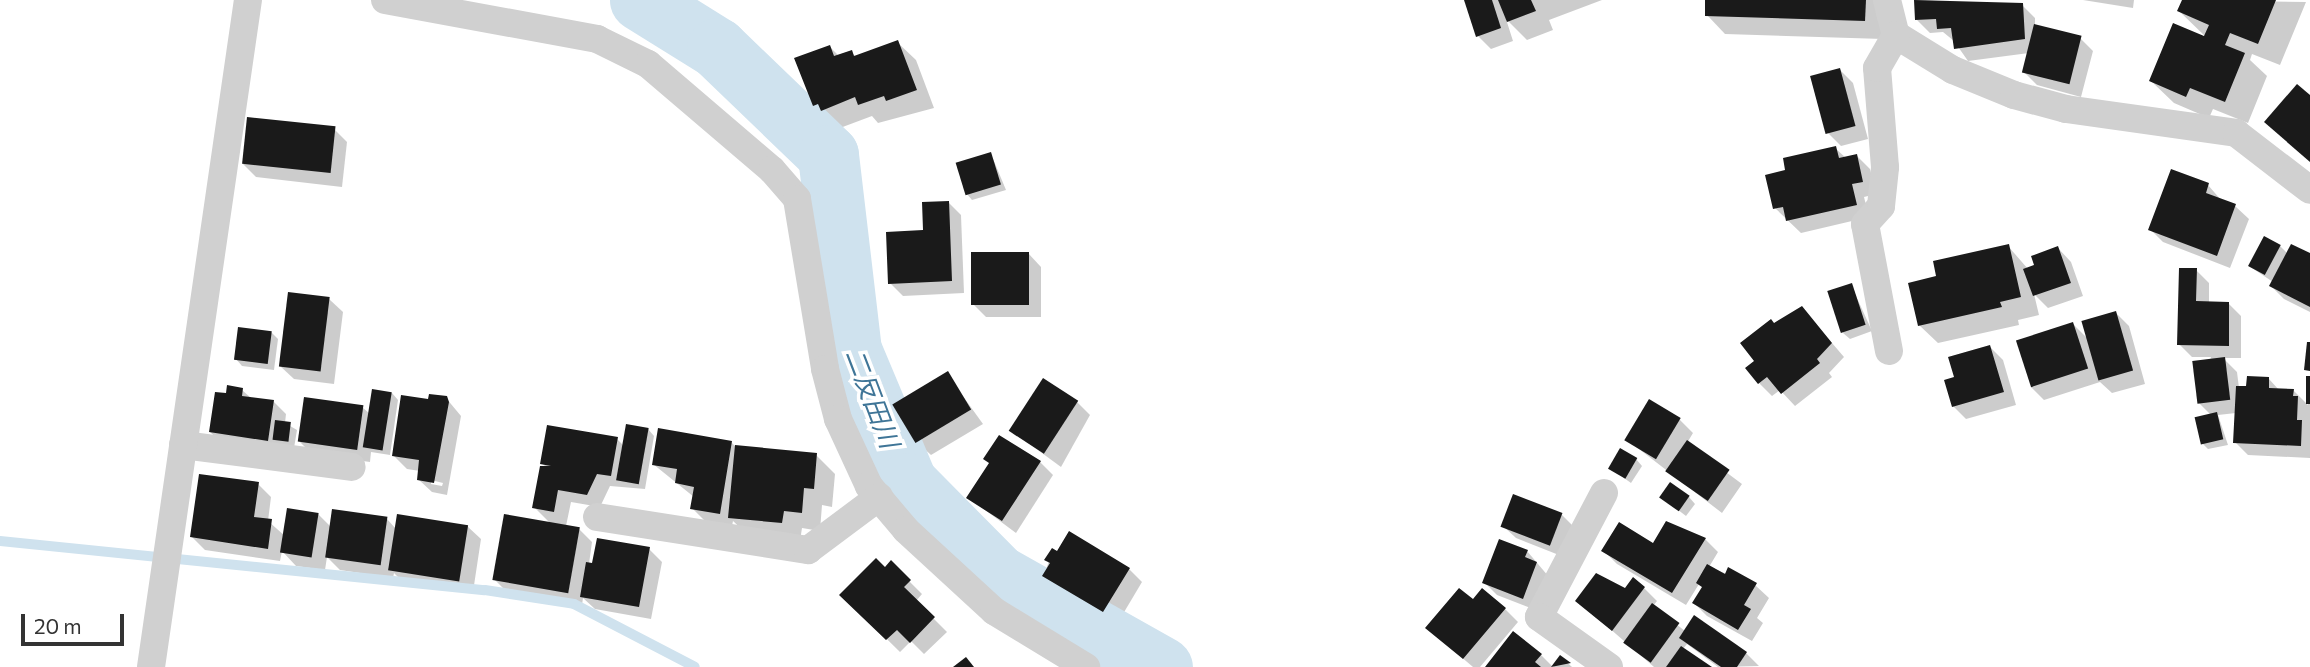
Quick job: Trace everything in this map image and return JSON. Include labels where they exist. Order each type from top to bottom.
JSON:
[{"type":"street","points":[[151,667],[248,0]]},
{"type":"street","points":[[385,0],[597,39],[648,64],[772,170],[797,199],[838,419],[869,486],[906,530],[994,611],[1084,667]]},
{"type":"street","points":[[1887,0],[1896,35],[1953,70],[2014,95],[2066,109],[2236,133],[2310,190]]},
{"type":"street","points":[[1889,351],[1865,224],[1881,206],[1885,167],[1877,68],[1896,35]]},
{"type":"street","points":[[184,445],[352,467]]},
{"type":"street","points":[[1604,493],[1539,618],[1609,667]]},
{"type":"street","points":[[597,517],[808,550],[879,497]]},
{"type":"building","points":[[1464,0],[1492,0],[1501,28],[1476,37]]},
{"type":"building","points":[[1498,0],[1531,0],[1536,11],[1507,22]]},
{"type":"building","points":[[1705,0],[1866,0],[1865,21],[1705,16]]},
{"type":"building","points":[[1914,0],[2023,3],[2025,39],[1954,49],[1951,28],[1937,29],[1936,19],[1915,20]]},
{"type":"building","points":[[2182,0],[2276,0],[2258,44],[2230,33],[2225,45],[2245,53],[2225,102],[2190,88],[2186,97],[2149,81],[2173,23],[2204,36],[2209,25],[2177,11]]},
{"type":"building","points":[[2034,24],[2082,36],[2069,84],[2022,73]]},
{"type":"building","points":[[898,40],[917,90],[886,101],[884,96],[858,105],[855,97],[821,111],[818,104],[813,106],[794,58],[830,45],[834,56],[852,50],[854,56]]},
{"type":"building","points":[[1840,68],[1856,126],[1826,134],[1810,76]]},
{"type":"building","points":[[2297,84],[2310,95],[2310,162],[2264,122]]},
{"type":"building","points":[[247,117],[336,126],[331,173],[242,164]]},
{"type":"building","points":[[1836,146],[1839,158],[1857,154],[1863,182],[1852,184],[1857,205],[1786,221],[1783,207],[1773,209],[1765,175],[1785,170],[1783,158]]},
{"type":"building","points":[[991,152],[1001,185],[966,195],[956,163]]},
{"type":"building","points":[[2171,169],[2209,183],[2206,193],[2236,204],[2217,256],[2148,230]]},
{"type":"building","points":[[949,201],[952,281],[888,284],[886,232],[923,230],[922,202]]},
{"type":"building","points":[[2264,236],[2281,245],[2265,275],[2248,266]]},
{"type":"building","points":[[2009,244],[2021,297],[2000,302],[2002,307],[1918,326],[1908,283],[1936,276],[1933,261]]},
{"type":"building","points":[[2291,244],[2310,253],[2310,307],[2269,286]]},
{"type":"building","points":[[2058,246],[2071,283],[2033,296],[2023,269],[2034,265],[2031,256]]},
{"type":"building","points":[[971,252],[1029,252],[1029,305],[971,305]]},
{"type":"building","points":[[2179,268],[2197,268],[2196,301],[2229,302],[2229,346],[2177,345]]},
{"type":"building","points":[[1852,283],[1866,325],[1841,333],[1827,291]]},
{"type":"building","points":[[288,292],[330,297],[321,372],[279,366]]},
{"type":"building","points":[[1802,306],[1832,343],[1817,359],[1820,363],[1781,394],[1767,377],[1758,384],[1745,368],[1754,361],[1740,343],[1771,319],[1774,323]]},
{"type":"building","points":[[2116,311],[2133,371],[2098,381],[2081,321]]},
{"type":"building","points":[[2073,322],[2088,369],[2031,387],[2016,341]]},
{"type":"building","points":[[238,327],[272,331],[268,364],[234,360]]},
{"type":"building","points":[[2307,342],[2310,342],[2310,371],[2304,370]]},
{"type":"building","points":[[1990,345],[2004,392],[1952,407],[1944,380],[1954,377],[1948,357]]},
{"type":"building","points":[[2225,357],[2230,400],[2197,404],[2192,361]]},
{"type":"building","points":[[948,371],[971,410],[915,443],[892,404]]},
{"type":"building","points":[[2247,376],[2269,377],[2269,388],[2294,389],[2293,396],[2298,396],[2297,420],[2302,420],[2301,446],[2233,443],[2236,386],[2246,386]]},
{"type":"building","points":[[2306,376],[2310,376],[2310,404],[2306,404]]},
{"type":"building","points":[[1043,378],[1078,401],[1044,454],[1009,431]]},
{"type":"building","points":[[227,385],[243,388],[242,396],[274,400],[268,441],[209,432],[215,392],[226,393]]},
{"type":"building","points":[[372,389],[392,392],[383,450],[363,447]]},
{"type":"building","points":[[429,394],[447,396],[449,402],[434,483],[417,480],[419,460],[392,456],[401,395],[428,399]]},
{"type":"building","points":[[304,397],[363,405],[357,450],[298,442]]},
{"type":"building","points":[[1649,399],[1681,418],[1656,459],[1624,440]]},
{"type":"building","points":[[2217,412],[2223,439],[2201,444],[2195,417]]},
{"type":"building","points":[[275,420],[291,422],[288,442],[273,440]]},
{"type":"building","points":[[626,424],[649,428],[639,484],[616,480]]},
{"type":"building","points":[[547,425],[618,437],[611,476],[597,474],[587,495],[558,490],[554,512],[532,508],[540,466],[551,466],[540,464]]},
{"type":"building","points":[[658,428],[732,441],[720,514],[690,509],[694,487],[675,483],[677,469],[652,465]]},
{"type":"building","points":[[999,435],[1041,461],[1002,521],[966,498],[989,463],[983,459]]},
{"type":"building","points":[[1687,440],[1730,470],[1708,501],[1665,471]]},
{"type":"building","points":[[735,445],[817,453],[814,489],[804,488],[802,513],[784,511],[782,523],[728,518]]},
{"type":"building","points":[[1620,448],[1637,458],[1625,479],[1608,469]]},
{"type":"building","points":[[199,474],[259,482],[254,517],[272,519],[268,549],[190,537]]},
{"type":"building","points":[[1670,482],[1690,496],[1679,511],[1659,498]]},
{"type":"building","points":[[1513,494],[1562,513],[1550,546],[1500,527]]},
{"type":"building","points":[[287,508],[319,513],[312,557],[280,552]]},
{"type":"building","points":[[332,509],[387,517],[381,565],[325,558]]},
{"type":"building","points":[[397,514],[468,525],[459,582],[388,570]]},
{"type":"building","points":[[504,514],[580,527],[568,593],[492,580]]},
{"type":"building","points":[[1666,521],[1706,538],[1672,593],[1601,551],[1619,522],[1653,543]]},
{"type":"building","points":[[1069,531],[1130,568],[1103,612],[1042,576],[1050,563],[1044,560],[1052,548],[1057,551]]},
{"type":"building","points":[[597,538],[650,547],[639,607],[580,597],[586,562],[592,563]]},
{"type":"building","points":[[1499,539],[1528,550],[1525,557],[1537,562],[1523,599],[1482,583]]},
{"type":"building","points":[[876,558],[885,567],[891,560],[911,580],[904,587],[935,617],[910,643],[897,630],[886,640],[839,595]]},
{"type":"building","points":[[1707,564],[1725,574],[1728,567],[1757,583],[1744,605],[1751,609],[1738,630],[1692,603],[1702,587],[1696,583]]},
{"type":"building","points":[[1596,573],[1625,588],[1633,577],[1645,587],[1612,631],[1575,601]]},
{"type":"building","points":[[1459,588],[1473,599],[1482,588],[1506,608],[1463,659],[1425,628]]},
{"type":"building","points":[[1652,603],[1680,623],[1651,663],[1623,643]]},
{"type":"building","points":[[1694,615],[1747,652],[1737,667],[1721,667],[1679,638]]},
{"type":"building","points":[[1513,631],[1542,654],[1535,662],[1541,667],[1485,667]]},
{"type":"building","points":[[1681,646],[1712,667],[1666,667]]},
{"type":"building","points":[[1560,655],[1571,663],[1551,667]]},
{"type":"building","points":[[966,657],[974,667],[953,667]]},
{"type":"waterway","name":"二反田川","points":[[640,0],[717,48],[828,155],[851,350],[907,483],[998,575],[1162,667]]},
{"type":"waterway","points":[[0,541],[485,590],[574,604],[695,667]]}]
